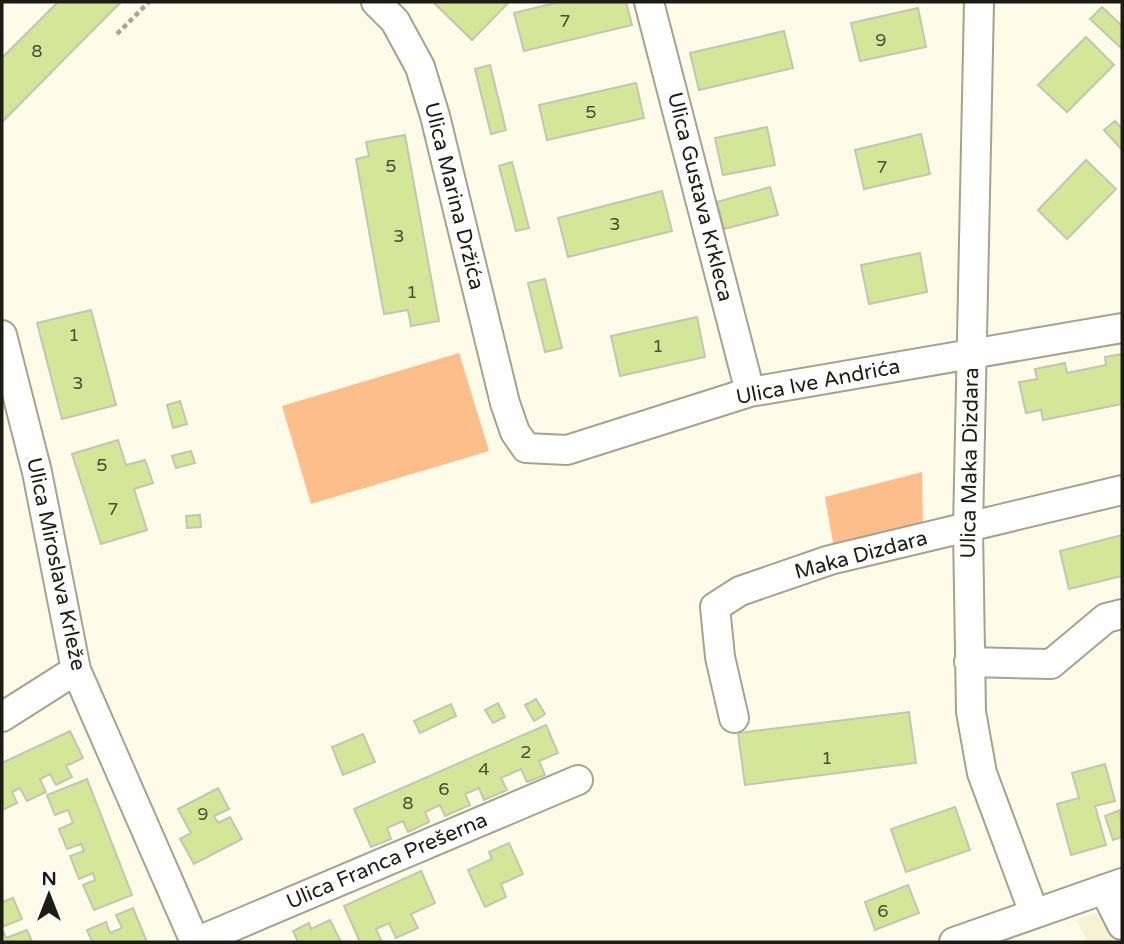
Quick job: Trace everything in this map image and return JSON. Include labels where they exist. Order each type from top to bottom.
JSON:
[{"type":"street","name":"Ulica Marina Držića","points":[[376,2],[395,21],[420,67],[435,116],[505,403]]},
{"type":"street","name":"Ulica Gustava Krkleca","points":[[649,2],[750,392]]},
{"type":"street","name":"Ulica Maka Dizdara","points":[[979,2],[968,528],[971,712],[982,773],[1034,913]]},
{"type":"street","name":"Ulica Ive Andrića","points":[[505,403],[515,432],[526,448],[544,451],[567,450],[750,392],[1122,328]]},
{"type":"street","name":"Ulica Miroslava Krleže","points":[[2,335],[37,472],[76,670],[196,942]]},
{"type":"street","name":"Maka Dizdara","points":[[734,718],[720,657],[715,607],[740,591],[830,560],[1122,490]]},
{"type":"street","points":[[969,663],[1051,664],[1106,618],[1122,614]]},
{"type":"street","points":[[2,717],[76,670]]},
{"type":"street","name":"Ulica Franca Prešerna","points":[[196,942],[578,780]]},
{"type":"street","points":[[954,942],[1113,886],[1122,925]]},
{"type":"path","points":[[117,34],[149,2]]},
{"type":"shaded area","points":[[459,353],[489,451],[311,504],[282,406]]},
{"type":"shaded area","points":[[922,472],[923,529],[834,549],[825,497]]},
{"type":"shaded area","points":[[1122,904],[1122,942],[1088,942],[1076,920]]},
{"type":"building","points":[[58,2],[121,2],[2,122],[2,58]]},
{"type":"building","points":[[433,2],[509,2],[472,40]]},
{"type":"building","points":[[559,2],[626,2],[632,25],[524,51],[514,13]]},
{"type":"building","points":[[1102,7],[1122,26],[1122,49],[1090,19]]},
{"type":"building","points":[[918,8],[926,47],[860,61],[851,23]]},
{"type":"building","points":[[784,31],[793,68],[699,90],[690,53]]},
{"type":"building","points":[[1086,37],[1114,65],[1067,112],[1038,85]]},
{"type":"building","points":[[490,65],[506,130],[491,134],[475,69]]},
{"type":"building","points":[[636,83],[644,118],[547,140],[539,105]]},
{"type":"building","points":[[1115,121],[1122,129],[1122,150],[1104,130]]},
{"type":"building","points":[[767,127],[775,165],[723,175],[715,138]]},
{"type":"building","points":[[921,134],[930,174],[864,189],[855,150]]},
{"type":"building","points":[[405,135],[439,321],[411,326],[408,310],[384,314],[356,159],[369,156],[366,142]]},
{"type":"building","points":[[1086,160],[1116,189],[1067,239],[1038,210]]},
{"type":"building","points":[[512,162],[529,228],[516,231],[499,166]]},
{"type":"building","points":[[770,187],[778,215],[724,229],[717,202]]},
{"type":"building","points":[[662,191],[672,231],[568,257],[558,218]]},
{"type":"building","points":[[920,253],[927,292],[869,304],[861,265]]},
{"type":"building","points":[[545,279],[562,348],[545,352],[528,283]]},
{"type":"building","points":[[91,310],[116,405],[62,419],[37,323]]},
{"type":"building","points":[[697,317],[705,357],[620,376],[611,336]]},
{"type":"building","points":[[1122,354],[1122,404],[1043,420],[1041,410],[1026,413],[1019,382],[1037,379],[1035,369],[1065,363],[1067,373],[1106,365],[1105,357]]},
{"type":"building","points":[[180,401],[187,424],[173,428],[167,405]]},
{"type":"building","points":[[118,440],[126,465],[145,460],[153,483],[134,489],[147,530],[101,544],[72,454]]},
{"type":"building","points":[[191,451],[195,463],[176,468],[172,456]]},
{"type":"building","points":[[200,515],[201,527],[187,528],[186,516]]},
{"type":"building","points":[[1122,535],[1122,576],[1069,589],[1060,551]]},
{"type":"building","points":[[536,699],[545,714],[534,721],[525,705]]},
{"type":"building","points":[[498,703],[505,717],[493,723],[485,710]]},
{"type":"building","points":[[451,704],[456,716],[420,733],[414,721]]},
{"type":"building","points":[[909,712],[916,763],[745,785],[738,733]]},
{"type":"building","points":[[546,725],[558,753],[539,761],[545,775],[527,782],[521,769],[501,778],[507,790],[484,800],[479,788],[465,794],[470,805],[445,816],[440,805],[425,812],[429,822],[408,832],[403,821],[387,828],[391,839],[371,847],[354,809]]},
{"type":"building","points":[[70,731],[83,758],[66,766],[72,777],[56,785],[50,774],[40,779],[46,792],[27,801],[20,788],[12,792],[17,803],[2,810],[2,763]]},
{"type":"building","points":[[363,734],[375,762],[343,775],[332,747]]},
{"type":"building","points":[[1105,764],[1115,801],[1095,806],[1106,845],[1071,855],[1057,804],[1079,798],[1072,773]]},
{"type":"building","points":[[87,779],[132,895],[94,910],[83,885],[95,880],[93,873],[79,879],[70,856],[84,851],[81,844],[67,849],[59,829],[73,823],[68,810],[55,815],[47,795]]},
{"type":"building","points":[[218,788],[229,809],[214,816],[218,823],[230,817],[242,839],[194,864],[180,839],[191,833],[178,809]]},
{"type":"building","points":[[955,807],[970,850],[906,872],[891,829]]},
{"type":"building","points":[[1120,810],[1122,837],[1113,840],[1105,816]]},
{"type":"building","points":[[509,843],[523,874],[501,884],[506,897],[485,907],[468,870],[492,859],[489,852]]},
{"type":"building","points":[[421,871],[435,903],[411,914],[418,928],[396,938],[389,923],[376,929],[382,942],[360,942],[344,906]]},
{"type":"building","points":[[908,885],[919,913],[875,930],[865,902]]},
{"type":"building","points":[[13,898],[22,919],[2,927],[2,902]]},
{"type":"building","points":[[133,908],[147,942],[92,942],[87,930],[106,922],[110,933],[122,928],[116,915]]},
{"type":"building","points":[[330,920],[341,942],[298,942],[293,931],[309,923],[311,929]]},
{"type":"building","points":[[2,929],[6,938],[27,930],[32,942],[2,942]]}]
